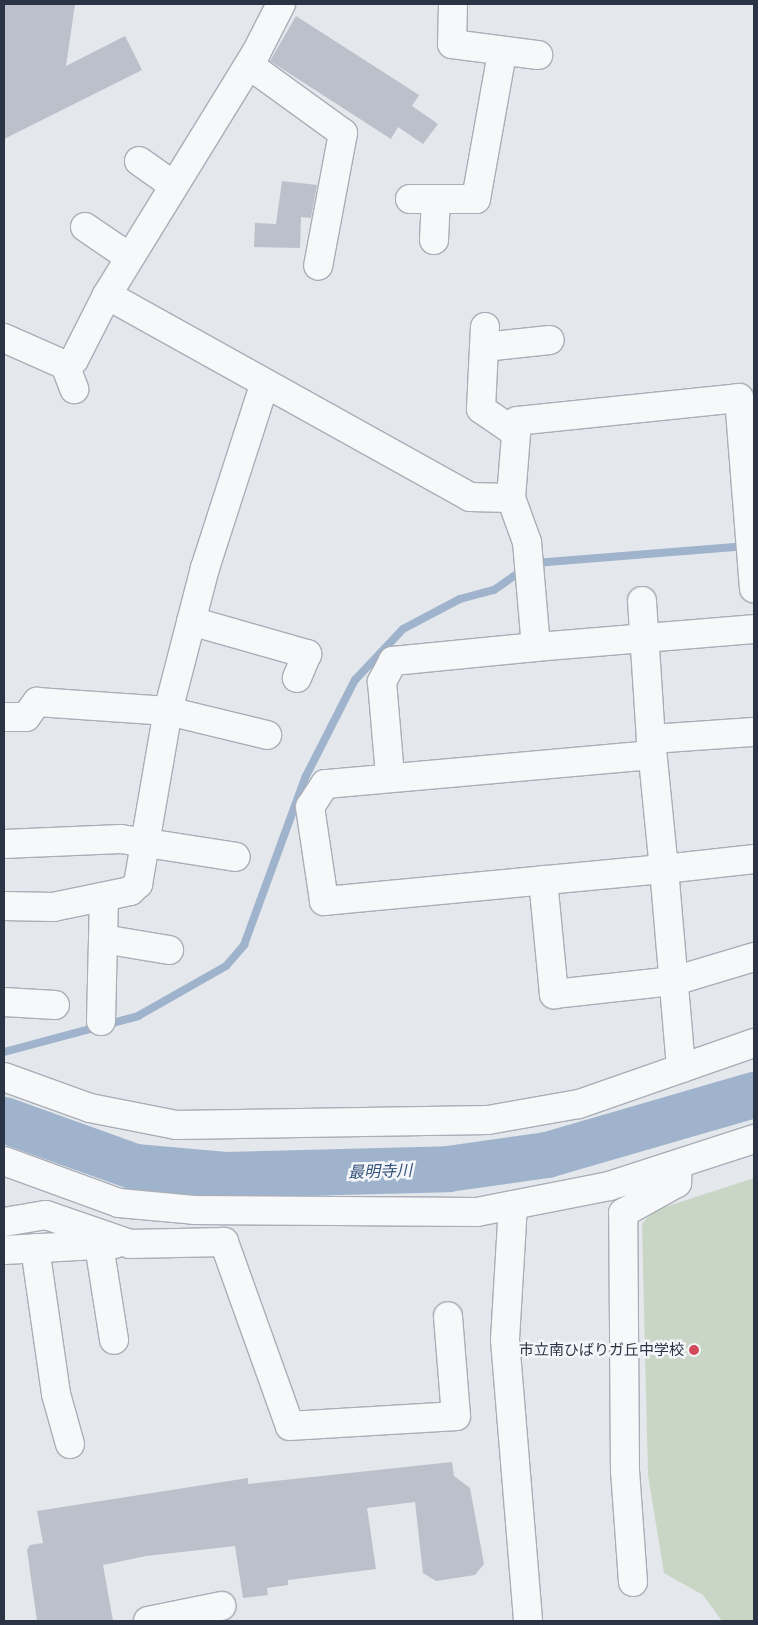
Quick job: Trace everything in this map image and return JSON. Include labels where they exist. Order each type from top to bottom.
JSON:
[{"type":"street","points":[[4,338],[69,377],[74,360],[107,294],[249,65],[281,4]]},
{"type":"street","points":[[453,4],[452,44],[502,53],[538,55]]},
{"type":"street","points":[[434,240],[423,199],[476,199],[502,53]]},
{"type":"street","points":[[249,65],[343,134],[318,266]]},
{"type":"street","points":[[139,161],[173,185]]},
{"type":"street","points":[[85,228],[130,256]]},
{"type":"street","points":[[107,294],[264,385],[470,497],[511,498]]},
{"type":"street","points":[[516,433],[480,409],[484,337],[550,340]]},
{"type":"street","points":[[4,906],[53,906],[82,897],[104,897],[130,891],[138,884],[168,711],[192,621],[264,385]]},
{"type":"street","points":[[536,647],[527,542],[511,498],[517,421],[739,398],[754,588]]},
{"type":"street","points":[[642,602],[647,640],[652,747],[681,1068]]},
{"type":"street","points":[[192,621],[307,659]]},
{"type":"street","points":[[390,776],[382,682],[393,661],[536,647],[647,640],[754,629]]},
{"type":"street","points":[[4,717],[26,717],[37,702],[168,711],[267,735]]},
{"type":"street","points":[[754,732],[652,747],[325,784],[310,807],[324,901],[754,859]]},
{"type":"street","points":[[4,844],[145,842],[236,857]]},
{"type":"street","points":[[543,880],[554,994],[674,982],[754,957]]},
{"type":"street","points":[[101,1021],[104,897]]},
{"type":"street","points":[[103,938],[170,950]]},
{"type":"street","points":[[4,1002],[55,1005]]},
{"type":"street","points":[[4,1077],[90,1108],[176,1125],[265,1126],[488,1120],[579,1104],[754,1043]]},
{"type":"street","points":[[4,1161],[119,1203],[184,1209],[477,1212],[609,1186],[754,1139]]},
{"type":"street","points":[[633,1582],[625,1471],[623,1213],[677,1183],[678,1165]]},
{"type":"street","points":[[513,1205],[505,1340],[528,1621]]},
{"type":"street","points":[[4,1222],[46,1215],[130,1244]]},
{"type":"street","points":[[4,1250],[99,1245],[224,1242],[290,1426],[456,1416],[448,1316]]},
{"type":"street","points":[[99,1245],[114,1340]]},
{"type":"street","points":[[35,1248],[56,1394],[70,1444]]},
{"type":"street","points":[[148,1621],[221,1606]]},
{"type":"green space","name":"市立南ひばりガ丘中学校","points":[[754,1178],[754,1621],[722,1621],[703,1595],[664,1573],[648,1475],[642,1224],[653,1211]]},
{"type":"building","points":[[4,4],[75,4],[66,66],[125,36],[142,70],[4,139]]},
{"type":"building","points":[[296,16],[419,95],[412,106],[438,124],[423,144],[398,127],[391,139],[270,61]]},
{"type":"building","points":[[282,181],[317,185],[311,218],[301,217],[300,248],[254,247],[255,223],[276,224]]},
{"type":"building","points":[[452,1462],[454,1476],[470,1488],[484,1564],[475,1575],[436,1581],[423,1573],[415,1502],[367,1508],[376,1569],[288,1580],[288,1585],[267,1588],[268,1595],[243,1598],[235,1546],[146,1556],[103,1565],[113,1621],[37,1621],[27,1550],[30,1545],[43,1543],[37,1511],[248,1478],[248,1484]]},
{"type":"waterway","points":[[535,563],[747,546]]},
{"type":"waterway","points":[[4,1052],[138,1016],[226,966],[244,945],[306,776],[355,680],[403,629],[460,599],[494,590],[523,570]]},
{"type":"waterway","name":"最明寺川","points":[[4,1120],[135,1167],[226,1175],[448,1169],[547,1155],[754,1095]]},
{"type":"place","name":"市立南ひばりガ丘中学校","points":[[694,1350]]}]
